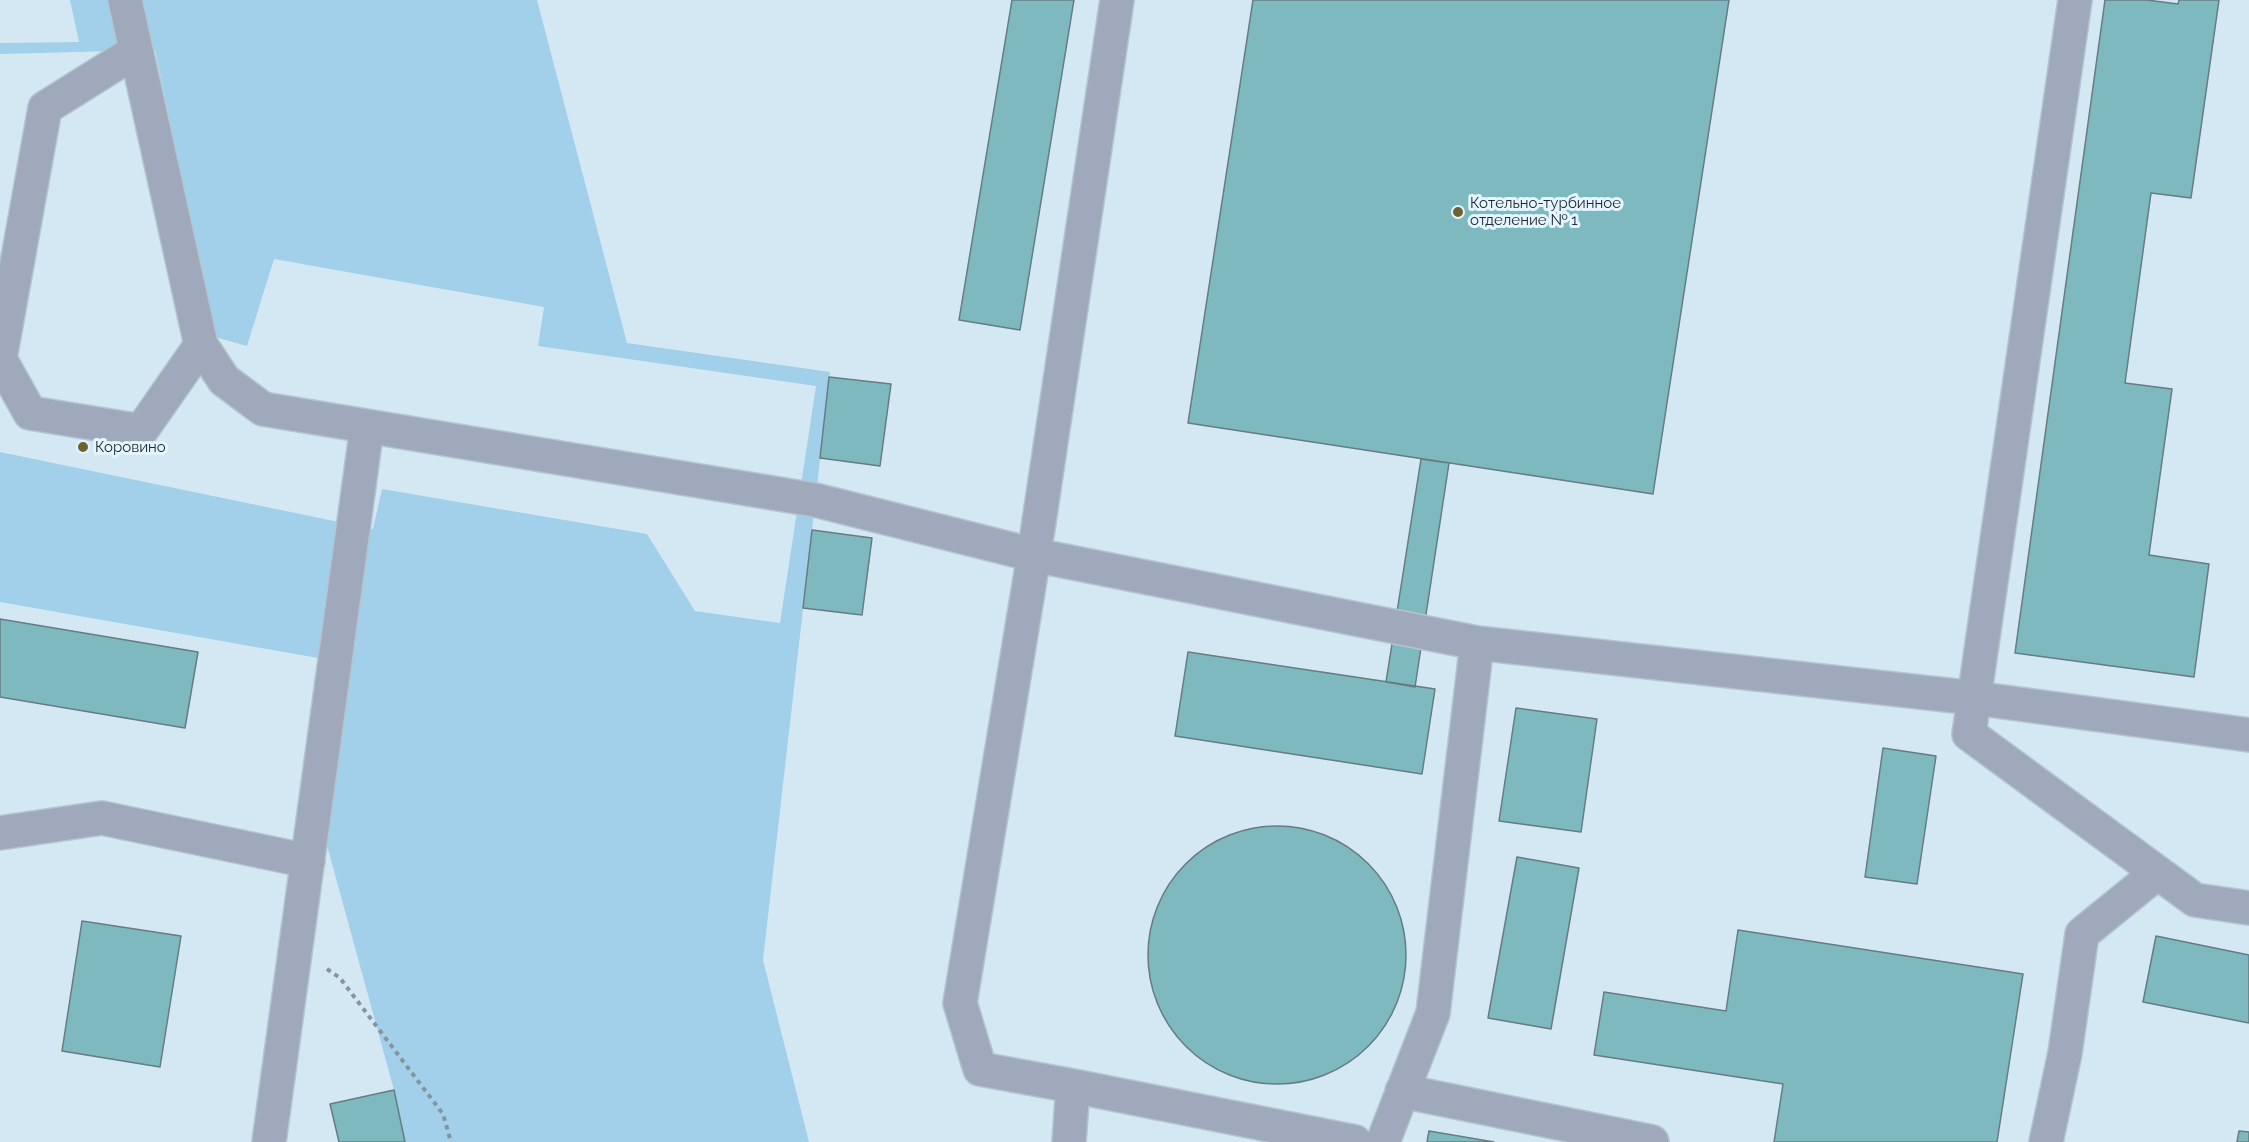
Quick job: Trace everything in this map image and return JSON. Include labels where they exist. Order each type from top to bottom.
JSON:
[{"type":"street","points":[[125,0],[201,345],[224,380],[263,409],[799,498],[1034,555],[1477,643],[1974,698],[2249,735]]},
{"type":"street","points":[[1117,0],[1034,555],[960,1003],[980,1069],[1355,1142]]},
{"type":"street","points":[[2075,0],[1969,734],[2195,900],[2249,908]]},
{"type":"street","points":[[136,51],[45,108],[0,358],[30,413],[141,431],[201,345]]},
{"type":"street","points":[[269,1142],[367,427]]},
{"type":"street","points":[[1383,1142],[1433,1013],[1477,643]]},
{"type":"street","points":[[0,833],[102,818],[308,861]]},
{"type":"street","points":[[2046,1142],[2065,1053],[2082,934],[2157,873]]},
{"type":"street","points":[[1069,1142],[1073,1086]]},
{"type":"street","points":[[1402,1091],[1638,1140]]},
{"type":"path","points":[[296,947],[340,978],[443,1113],[451,1142]]},
{"type":"shaded area","points":[[70,0],[537,0],[627,343],[830,372],[763,960],[809,1142],[405,1142],[394,1090],[323,831],[352,664],[0,602],[0,452],[373,529],[382,489],[647,534],[695,611],[780,623],[816,386],[538,346],[544,307],[274,259],[247,346],[215,337],[155,50],[0,54],[0,43],[79,42]]},
{"type":"building","points":[[1012,0],[1074,0],[1020,330],[959,320]]},
{"type":"building","name":"Котельно-турбинное отделение № 1","points":[[1253,0],[1729,0],[1653,494],[1188,423]]},
{"type":"building","points":[[2105,0],[2147,0],[2178,4],[2179,0],[2219,0],[2191,198],[2151,193],[2125,383],[2172,389],[2149,555],[2209,564],[2194,677],[2015,653]]},
{"type":"building","points":[[829,377],[891,384],[880,466],[820,458]]},
{"type":"building","points":[[1421,459],[1449,463],[1415,687],[1386,682]]},
{"type":"building","points":[[812,530],[872,538],[862,615],[803,608]]},
{"type":"building","points":[[0,619],[198,652],[185,728],[0,697]]},
{"type":"building","points":[[1188,652],[1435,689],[1422,774],[1175,736]]},
{"type":"building","points":[[1516,708],[1597,719],[1581,832],[1499,821]]},
{"type":"building","points":[[1883,748],[1936,756],[1917,884],[1865,877]]},
{"type":"building","points":[[1277,826],[1302,828],[1338,841],[1359,855],[1377,873],[1391,894],[1401,918],[1406,955],[1404,980],[1391,1016],[1377,1037],[1359,1055],[1338,1069],[1314,1079],[1277,1084],[1252,1082],[1216,1069],[1195,1055],[1177,1037],[1163,1016],[1153,992],[1148,955],[1150,930],[1163,894],[1177,873],[1195,855],[1216,841],[1240,831]]},
{"type":"building","points":[[1517,857],[1579,868],[1551,1029],[1488,1018]]},
{"type":"building","points":[[82,921],[181,936],[160,1067],[62,1051]]},
{"type":"building","points":[[1738,930],[2023,974],[1997,1142],[1774,1142],[1783,1084],[1594,1055],[1604,992],[1726,1011]]},
{"type":"building","points":[[2156,936],[2249,955],[2249,1023],[2143,1002]]},
{"type":"building","points":[[394,1090],[405,1142],[339,1142],[330,1104]]},
{"type":"building","points":[[1429,1131],[1494,1142],[1427,1142]]},
{"type":"building","points":[[2239,1131],[2249,1132],[2249,1142],[2237,1142]]},
{"type":"place","name":"Котельно-турбинное отделение № 1","points":[[1458,212]]},
{"type":"place","name":"Коровино","points":[[83,447]]}]
